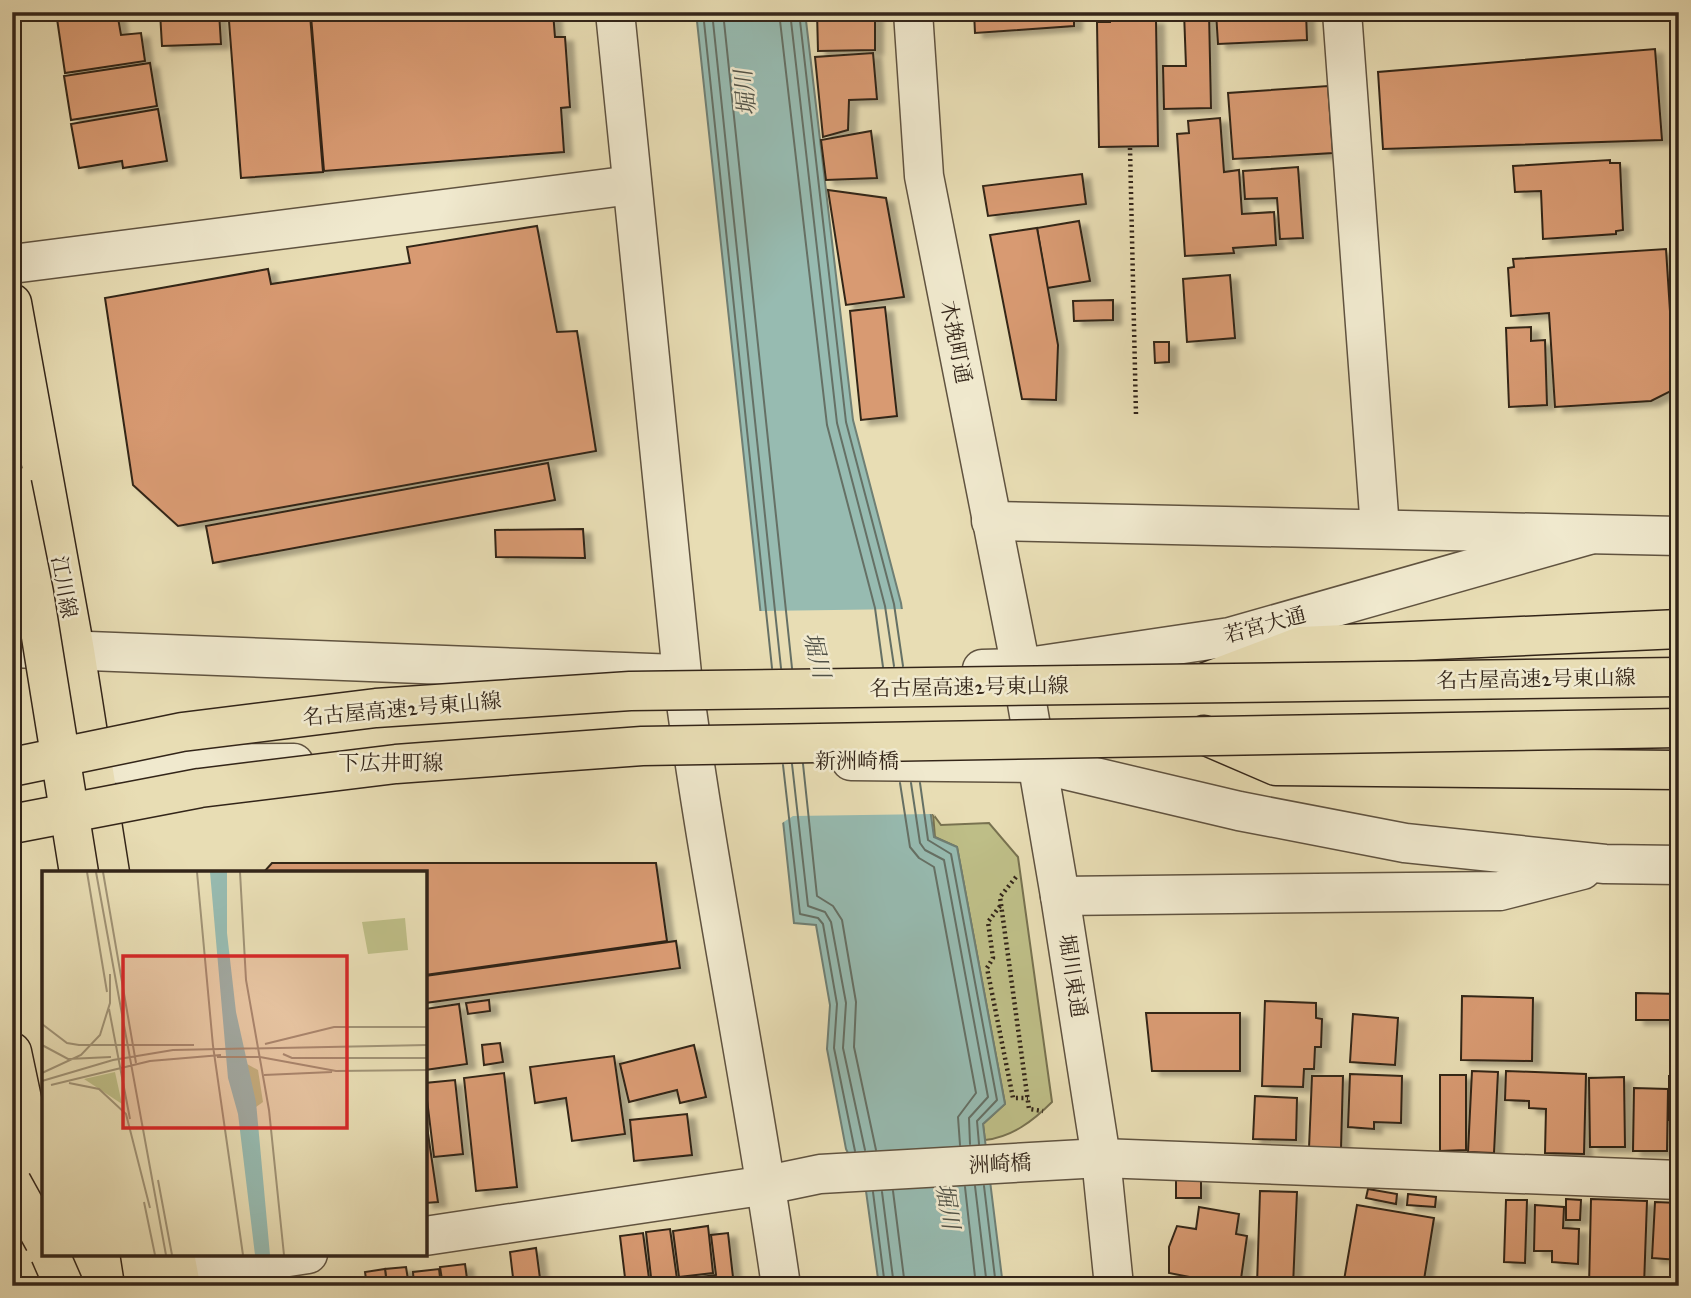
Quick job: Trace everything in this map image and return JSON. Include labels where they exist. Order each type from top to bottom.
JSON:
[{"type":"main road","name":"江川線","points":[[12,303],[75,652],[110,871]]},
{"type":"main road","points":[[12,484],[34,593],[79,871]]},
{"type":"main road","points":[[1204,683],[1301,646],[1679,629]]},
{"type":"main road","name":"名古屋高速2号東山線","points":[[12,765],[182,732],[376,708],[630,691],[1679,677]]},
{"type":"main road","points":[[12,824],[200,788],[410,763],[642,746],[1203,734],[1679,728]]},
{"type":"main road","points":[[1203,734],[1276,766],[1679,770]]},
{"type":"main road","points":[[12,1052],[42,1194]]},
{"type":"main road","points":[[12,1183],[42,1237]]},
{"type":"main road","points":[[52,1256],[58,1286]]},
{"type":"main road","points":[[53,1256],[64,1286]]},
{"type":"main road","points":[[143,1256],[170,1275]]},
{"type":"street","points":[[615,12],[693,761],[767,1185],[781,1286]]},
{"type":"street","name":"木挽町通","points":[[913,12],[924,176],[1021,668]]},
{"type":"street","points":[[1342,12],[1380,529]]},
{"type":"street","points":[[12,264],[632,185]]},
{"type":"street","name":"若宮大通","points":[[991,521],[1679,536]]},
{"type":"street","name":"若宮大通","points":[[682,674],[1021,668],[1230,637],[1589,535]]},
{"type":"street","points":[[12,648],[682,674]]},
{"type":"street","name":"堀川東通","points":[[1021,668],[1101,1158],[1114,1286]]},
{"type":"street","name":"下広井町線","points":[[12,765],[770,761]]},
{"type":"street","name":"新洲崎橋","points":[[770,761],[1036,763]]},
{"type":"street","points":[[1036,763],[1239,811],[1405,843],[1605,864],[1679,865]]},
{"type":"street","points":[[1060,895],[1500,891],[1605,864]]},
{"type":"street","name":"洲崎橋","points":[[427,1237],[767,1185],[821,1174],[1101,1158],[1679,1180]]},
{"type":"street","points":[[12,1183],[42,1209]]},
{"type":"street","points":[[170,1275],[295,1256]]},
{"type":"path","points":[[1130,148],[1136,415]]},
{"type":"path","points":[[1020,873],[1000,897],[1029,1109],[1043,1111]]},
{"type":"path","points":[[1001,905],[988,922],[993,958],[987,968],[1013,1098],[1028,1098]]},
{"type":"green space","points":[[933,814],[941,825],[989,823],[1018,857],[1052,1102],[1022,1127],[985,1140],[983,1124],[1005,1104],[957,847],[935,837]]},
{"type":"water","name":"堀川","points":[[696,12],[805,12],[853,420],[901,603],[934,837],[957,847],[1005,1104],[983,1124],[1003,1286],[879,1286],[866,1191],[846,1149],[827,1049],[830,1005],[816,925],[794,923]]},
{"type":"pier","points":[[905,609],[935,817],[933,814],[793,816],[779,825],[755,611]]},
{"type":"building","points":[[56,12],[117,12],[121,35],[141,33],[145,61],[65,73]]},
{"type":"building","points":[[160,12],[219,12],[221,44],[162,46]]},
{"type":"building","points":[[359,12],[553,12],[555,37],[565,37],[570,107],[561,108],[564,152],[324,171],[311,16]]},
{"type":"building","points":[[817,12],[875,12],[875,50],[818,51]]},
{"type":"building","points":[[974,12],[1074,12],[1074,26],[975,33]]},
{"type":"building","points":[[1110,12],[1142,12],[1142,20],[1156,20],[1158,146],[1099,147],[1097,22],[1110,22]]},
{"type":"building","points":[[1184,12],[1209,12],[1211,108],[1164,109],[1163,66],[1186,66]]},
{"type":"building","points":[[1216,12],[1306,12],[1307,40],[1218,44]]},
{"type":"building","points":[[310,15],[323,172],[241,178],[229,21]]},
{"type":"building","points":[[1655,49],[1662,140],[1383,149],[1378,72]]},
{"type":"building","points":[[873,53],[877,99],[849,100],[848,130],[823,137],[815,57]]},
{"type":"building","points":[[150,63],[157,106],[71,120],[64,76]]},
{"type":"building","points":[[1328,86],[1333,153],[1233,159],[1228,93]]},
{"type":"building","points":[[158,109],[167,161],[123,168],[122,161],[79,168],[71,124]]},
{"type":"building","points":[[1220,118],[1224,172],[1239,170],[1242,214],[1274,212],[1276,245],[1233,248],[1234,253],[1185,256],[1177,134],[1189,133],[1188,121]]},
{"type":"building","points":[[871,131],[877,178],[826,180],[821,140]]},
{"type":"building","points":[[1610,160],[1610,163],[1620,163],[1623,230],[1616,231],[1616,234],[1543,239],[1541,191],[1515,192],[1513,166]]},
{"type":"building","points":[[1298,167],[1303,238],[1280,239],[1277,198],[1245,199],[1243,171]]},
{"type":"building","points":[[1082,174],[1086,204],[988,216],[983,186]]},
{"type":"building","points":[[828,190],[886,198],[904,297],[846,305]]},
{"type":"building","points":[[1079,221],[1090,281],[1047,288],[1037,228]]},
{"type":"building","points":[[537,226],[557,332],[577,331],[596,451],[178,526],[133,485],[105,298],[268,269],[271,284],[410,263],[407,247]]},
{"type":"building","points":[[1037,228],[1058,345],[1056,400],[1022,399],[990,235]]},
{"type":"building","points":[[1666,249],[1675,389],[1651,401],[1555,407],[1549,313],[1511,316],[1508,268],[1514,267],[1513,259]]},
{"type":"building","points":[[1230,275],[1235,338],[1187,342],[1183,279]]},
{"type":"building","points":[[1113,300],[1113,320],[1074,321],[1073,301]]},
{"type":"building","points":[[885,307],[897,416],[861,420],[850,311]]},
{"type":"building","points":[[1531,327],[1531,341],[1545,340],[1547,405],[1509,407],[1506,328]]},
{"type":"building","points":[[1154,342],[1169,342],[1169,362],[1155,363]]},
{"type":"building","points":[[548,463],[555,500],[213,563],[206,526]]},
{"type":"building","points":[[583,529],[585,558],[496,557],[495,530]]},
{"type":"building","points":[[272,863],[656,863],[667,941],[427,975],[427,871],[265,871]]},
{"type":"building","points":[[676,941],[680,968],[427,1003],[427,976]]},
{"type":"building","points":[[1636,993],[1679,994],[1679,1020],[1636,1020]]},
{"type":"building","points":[[1462,996],[1533,998],[1532,1061],[1461,1060]]},
{"type":"building","points":[[489,1000],[490,1011],[468,1014],[466,1003]]},
{"type":"building","points":[[1265,1001],[1316,1003],[1316,1018],[1322,1019],[1321,1047],[1315,1047],[1314,1069],[1304,1069],[1303,1087],[1262,1086]]},
{"type":"building","points":[[459,1004],[467,1064],[427,1070],[427,1009]]},
{"type":"building","points":[[1146,1013],[1240,1013],[1240,1071],[1152,1071]]},
{"type":"building","points":[[1353,1014],[1398,1018],[1395,1065],[1350,1062]]},
{"type":"building","points":[[500,1043],[503,1062],[484,1065],[482,1045]]},
{"type":"building","points":[[694,1045],[706,1097],[680,1103],[677,1090],[629,1102],[620,1064]]},
{"type":"building","points":[[614,1056],[625,1134],[572,1141],[566,1098],[535,1103],[530,1067]]},
{"type":"building","points":[[1472,1071],[1498,1072],[1494,1153],[1468,1152]]},
{"type":"building","points":[[1506,1071],[1586,1074],[1584,1154],[1545,1153],[1546,1109],[1529,1108],[1529,1101],[1505,1100]]},
{"type":"building","points":[[504,1073],[517,1187],[476,1191],[464,1078]]},
{"type":"building","points":[[1350,1074],[1402,1076],[1401,1123],[1374,1122],[1374,1129],[1348,1127]]},
{"type":"building","points":[[1440,1075],[1466,1075],[1466,1150],[1440,1151]]},
{"type":"building","points":[[1312,1076],[1343,1076],[1341,1149],[1309,1148]]},
{"type":"building","points":[[1669,1076],[1679,1076],[1679,1120],[1669,1120]]},
{"type":"building","points":[[1624,1077],[1625,1147],[1590,1147],[1589,1078]]},
{"type":"building","points":[[455,1080],[463,1154],[434,1157],[427,1083]]},
{"type":"building","points":[[1634,1088],[1668,1089],[1667,1151],[1633,1151]]},
{"type":"building","points":[[1255,1096],[1297,1098],[1296,1140],[1253,1139]]},
{"type":"building","points":[[687,1114],[692,1155],[634,1161],[630,1120]]},
{"type":"building","points":[[427,1127],[438,1202],[427,1203]]},
{"type":"building","points":[[1176,1180],[1201,1180],[1201,1198],[1176,1198]]},
{"type":"building","points":[[1368,1189],[1397,1194],[1396,1204],[1366,1198]]},
{"type":"building","points":[[1260,1191],[1297,1192],[1293,1286],[1257,1285]]},
{"type":"building","points":[[1408,1194],[1436,1197],[1435,1207],[1407,1205]]},
{"type":"building","points":[[1566,1199],[1581,1200],[1580,1220],[1566,1220]]},
{"type":"building","points":[[1591,1199],[1647,1201],[1644,1286],[1589,1286]]},
{"type":"building","points":[[1506,1200],[1527,1200],[1525,1263],[1504,1262]]},
{"type":"building","points":[[1655,1202],[1679,1203],[1679,1260],[1652,1258]]},
{"type":"building","points":[[1357,1205],[1434,1218],[1423,1286],[1343,1286]]},
{"type":"building","points":[[1535,1205],[1564,1207],[1563,1228],[1579,1229],[1578,1264],[1552,1262],[1552,1251],[1534,1251]]},
{"type":"building","points":[[1199,1207],[1239,1214],[1236,1234],[1247,1236],[1240,1286],[1193,1286],[1195,1278],[1169,1273],[1169,1247],[1177,1226],[1196,1229]]},
{"type":"building","points":[[708,1226],[713,1273],[679,1277],[673,1231]]},
{"type":"building","points":[[670,1229],[678,1286],[652,1286],[646,1232]]},
{"type":"building","points":[[643,1233],[650,1286],[626,1286],[620,1236]]},
{"type":"building","points":[[728,1233],[734,1286],[686,1286],[685,1279],[716,1275],[711,1235]]},
{"type":"building","points":[[536,1248],[541,1286],[514,1286],[510,1252]]},
{"type":"building","points":[[465,1264],[468,1286],[443,1286],[440,1267]]},
{"type":"building","points":[[406,1267],[409,1286],[387,1286],[385,1269]]},
{"type":"building","points":[[385,1269],[387,1286],[367,1286],[365,1272]]},
{"type":"building","points":[[439,1269],[441,1286],[414,1286],[413,1272]]},
{"type":"building","points":[[584,1278],[585,1286],[545,1286],[544,1282]]}]
